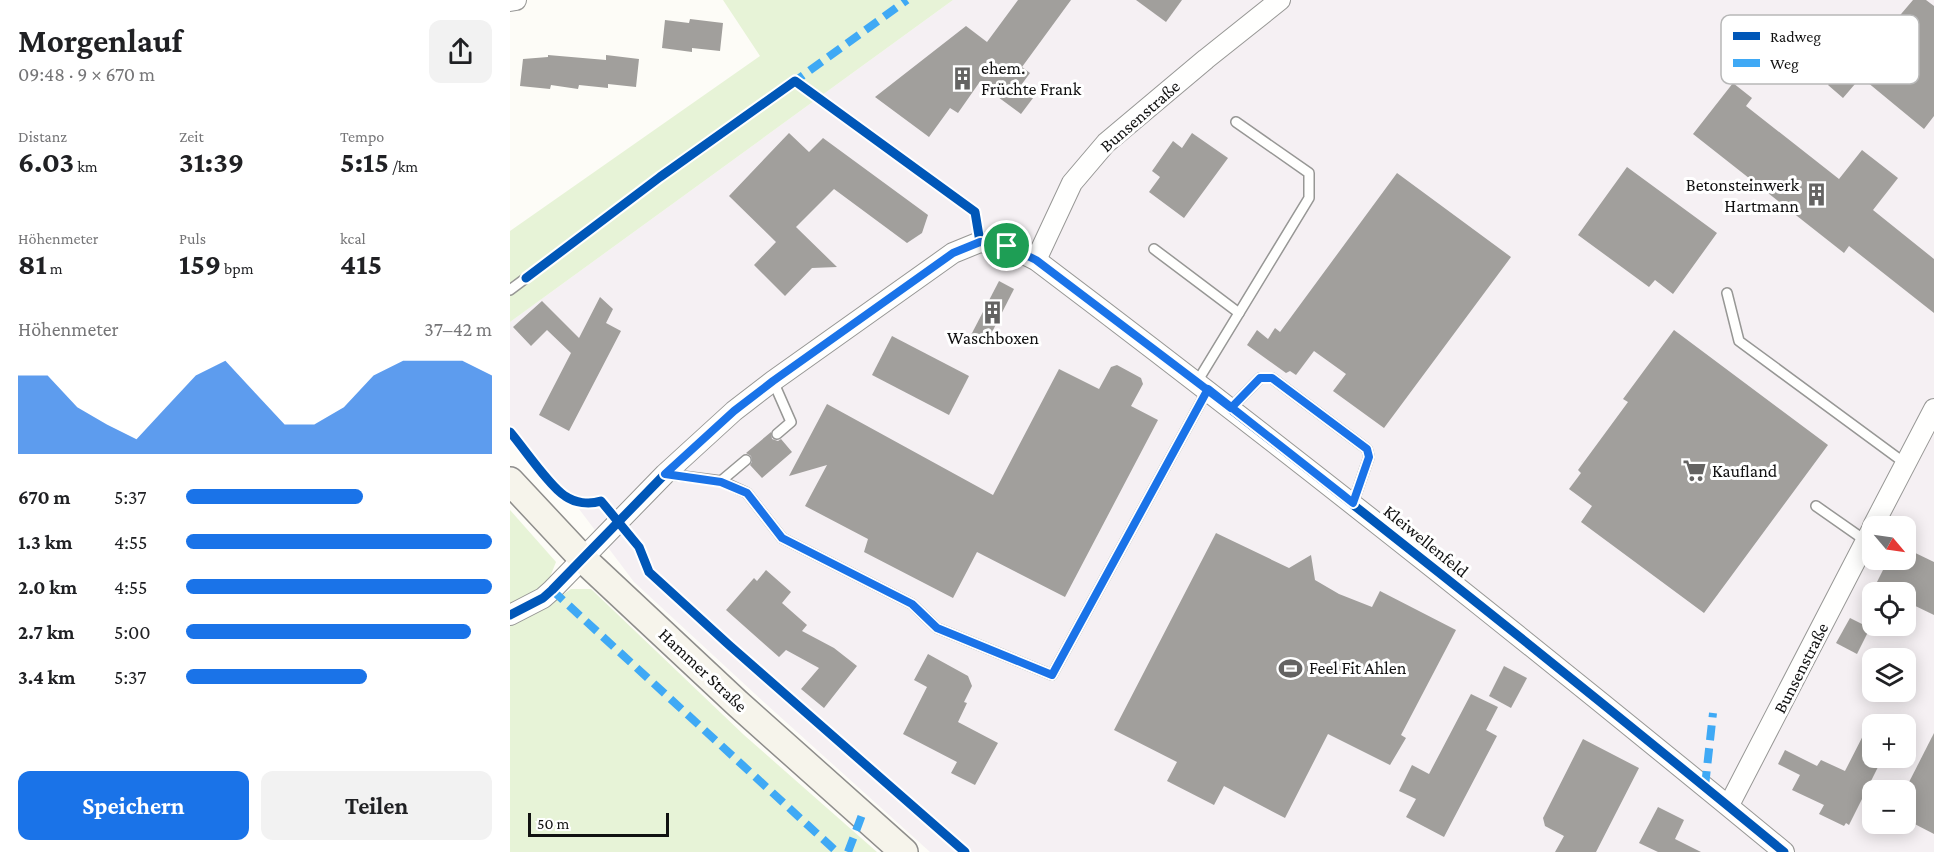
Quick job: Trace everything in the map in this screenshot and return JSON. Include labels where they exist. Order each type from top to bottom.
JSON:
[{"type":"main road","name":"Hammer Straße","points":[[510,481],[583,559],[737,703],[904,852]]},
{"type":"street","points":[[510,1],[516,0]]},
{"type":"street","name":"Bunsenstraße","points":[[1036,260],[1072,183],[1106,143],[1280,0]]},
{"type":"street","name":"Kleiwellenfeld","points":[[510,615],[543,598],[665,474],[734,411],[773,381],[953,253],[980,242],[1007,246],[1036,260],[1353,503],[1729,805],[1783,852]]},
{"type":"street","name":"Bunsenstraße","points":[[1878,516],[1934,409]]},
{"type":"street","name":"Bunsenstraße","points":[[1729,805],[1862,547]]},
{"type":"lane","points":[[665,474],[721,482],[747,493],[782,538],[912,604],[937,628],[1052,675],[1239,313],[1309,198],[1310,173],[1236,122]]},
{"type":"lane","points":[[1154,249],[1239,313]]},
{"type":"lane","points":[[510,290],[526,278]]},
{"type":"lane","points":[[1727,293],[1739,341],[1906,464]]},
{"type":"lane","points":[[1231,408],[1260,378],[1272,378],[1367,449],[1369,457],[1353,503]]},
{"type":"lane","points":[[773,381],[791,422],[777,434]]},
{"type":"lane","points":[[721,482],[746,460]]},
{"type":"lane","points":[[1816,506],[1862,528]]},
{"type":"shaded area","points":[[953,0],[1934,0],[1934,852],[930,852],[634,582],[567,493],[510,425],[510,322]]},
{"type":"green space","points":[[723,0],[953,0],[510,322],[510,231],[760,56]]},
{"type":"green space","points":[[510,510],[556,562],[548,582],[520,604],[510,606]]},
{"type":"green space","points":[[571,589],[591,589],[744,735],[877,852],[510,852],[510,626],[547,606]]},
{"type":"building","name":"ehem. Früchte Frank","points":[[1018,0],[1071,0],[1022,67],[1030,73],[1019,88],[1033,98],[1021,114],[979,83],[958,113],[950,108],[929,137],[875,97],[966,26],[987,42]]},
{"type":"building","points":[[1136,0],[1182,0],[1166,22]]},
{"type":"building","points":[[1913,0],[1926,0],[1934,6],[1934,116],[1924,129],[1869,84],[1919,84],[1919,15],[1900,15]]},
{"type":"building","points":[[690,19],[723,23],[720,51],[692,48],[692,52],[662,48],[665,20],[689,23]]},
{"type":"building","points":[[548,55],[606,60],[606,55],[639,59],[636,87],[608,84],[608,88],[579,85],[578,89],[551,85],[550,89],[520,86],[523,59],[548,57]]},
{"type":"building","name":"Betonsteinwerk Hartmann","points":[[1734,84],[1752,98],[1746,106],[1839,179],[1862,150],[1898,178],[1873,210],[1934,259],[1934,313],[1849,246],[1844,253],[1693,134]]},
{"type":"building","points":[[1829,84],[1855,84],[1843,98]]},
{"type":"building","points":[[789,133],[809,152],[823,138],[928,215],[922,233],[907,243],[834,189],[796,227],[837,267],[812,268],[785,296],[754,265],[776,242],[729,196]]},
{"type":"building","points":[[1192,133],[1228,158],[1184,218],[1149,192],[1160,177],[1152,171],[1173,141],[1182,148]]},
{"type":"building","points":[[1627,167],[1717,233],[1673,294],[1655,280],[1649,287],[1578,235]]},
{"type":"building","points":[[1397,173],[1511,257],[1384,428],[1333,391],[1346,374],[1314,351],[1296,375],[1290,371],[1286,373],[1247,345],[1257,330],[1268,339],[1275,328],[1280,332]]},
{"type":"building","name":"Waschboxen","points":[[999,281],[1014,289],[987,342],[971,335]]},
{"type":"building","points":[[600,297],[613,309],[606,323],[621,331],[569,431],[539,415],[571,353],[547,330],[531,346],[513,327],[542,301],[579,338]]},
{"type":"building","name":"Kaufland","points":[[1674,330],[1828,445],[1704,613],[1581,522],[1592,506],[1569,489],[1581,473],[1578,470],[1628,402],[1623,399]]},
{"type":"building","points":[[892,336],[969,376],[949,415],[872,375]]},
{"type":"building","points":[[1117,365],[1141,378],[1143,384],[1131,406],[1158,420],[1065,597],[977,552],[953,598],[864,552],[868,539],[805,506],[827,465],[789,476],[827,404],[993,495],[1059,369],[1099,389],[1111,367]]},
{"type":"building","points":[[771,432],[772,439],[778,441],[781,439],[792,452],[762,478],[750,465],[751,456],[746,453]]},
{"type":"building","name":"Feel Fit Ahlen","points":[[1216,533],[1289,568],[1311,555],[1315,580],[1339,594],[1372,607],[1380,591],[1456,630],[1401,735],[1406,738],[1390,765],[1328,734],[1285,818],[1224,786],[1214,805],[1167,781],[1177,762],[1114,730]]},
{"type":"building","points":[[1916,553],[1934,562],[1934,615],[1916,606],[1916,582],[1877,582],[1883,570],[1916,570]]},
{"type":"building","points":[[766,570],[791,592],[782,603],[807,625],[802,631],[834,648],[857,666],[824,708],[801,689],[819,668],[786,650],[779,657],[726,610],[754,578],[757,581]]},
{"type":"building","points":[[1850,618],[1862,624],[1862,636],[1866,636],[1857,654],[1836,643]]},
{"type":"building","points":[[928,654],[968,676],[972,686],[958,722],[998,743],[975,785],[951,773],[957,762],[903,734],[927,687],[914,680]]},
{"type":"building","points":[[1504,666],[1527,678],[1511,708],[1489,696]]},
{"type":"building","points":[[1471,694],[1498,707],[1486,730],[1497,736],[1444,837],[1406,817],[1416,799],[1399,791],[1412,765],[1429,774]]},
{"type":"building","points":[[1934,733],[1934,834],[1916,825],[1916,780],[1910,780]]},
{"type":"building","points":[[1862,738],[1862,768],[1878,768],[1872,780],[1862,780],[1862,799],[1849,825],[1846,823],[1844,826],[1819,814],[1824,805],[1792,790],[1800,775],[1778,764],[1785,750],[1817,766],[1821,760],[1845,771]]},
{"type":"building","points":[[1583,739],[1639,768],[1596,852],[1555,852],[1564,836],[1545,826],[1543,818]]},
{"type":"building","points":[[1658,807],[1684,820],[1675,839],[1701,852],[1658,852],[1639,843]]},
{"type":"marked path","points":[[791,84],[907,0]]},
{"type":"marked path","points":[[552,590],[837,852]]},
{"type":"marked path","points":[[1705,786],[1713,713]]},
{"type":"marked path","points":[[848,852],[862,815]]},
{"type":"cycle path","points":[[526,278],[660,177],[795,81],[975,212],[980,242]]},
{"type":"cycle path","points":[[510,615],[543,598],[552,590],[665,474],[734,411],[773,381],[953,253],[980,242],[1007,246],[1036,260],[1320,478],[1784,852]]},
{"type":"cycle path","points":[[510,432],[544,476],[565,496],[582,503],[601,501],[639,547],[649,572],[965,852]]},
{"type":"place","name":"ehem. Früchte Frank","points":[[963,78]]},
{"type":"place","name":"Betonsteinwerk Hartmann","points":[[1817,195]]},
{"type":"place","name":"Waschboxen","points":[[993,312]]},
{"type":"place","name":"Kaufland","points":[[1694,471]]},
{"type":"place","name":"Feel Fit Ahlen","points":[[1291,668]]},
{"type":"route","points":[[1007,246],[980,242],[953,253],[773,381],[734,411],[665,474],[721,482],[747,493],[782,538],[912,604],[937,628],[1052,675],[1208,389],[1231,408],[1353,503],[1369,457],[1367,449],[1272,378],[1260,378],[1231,408],[1208,389],[1036,260],[1007,246]]}]
